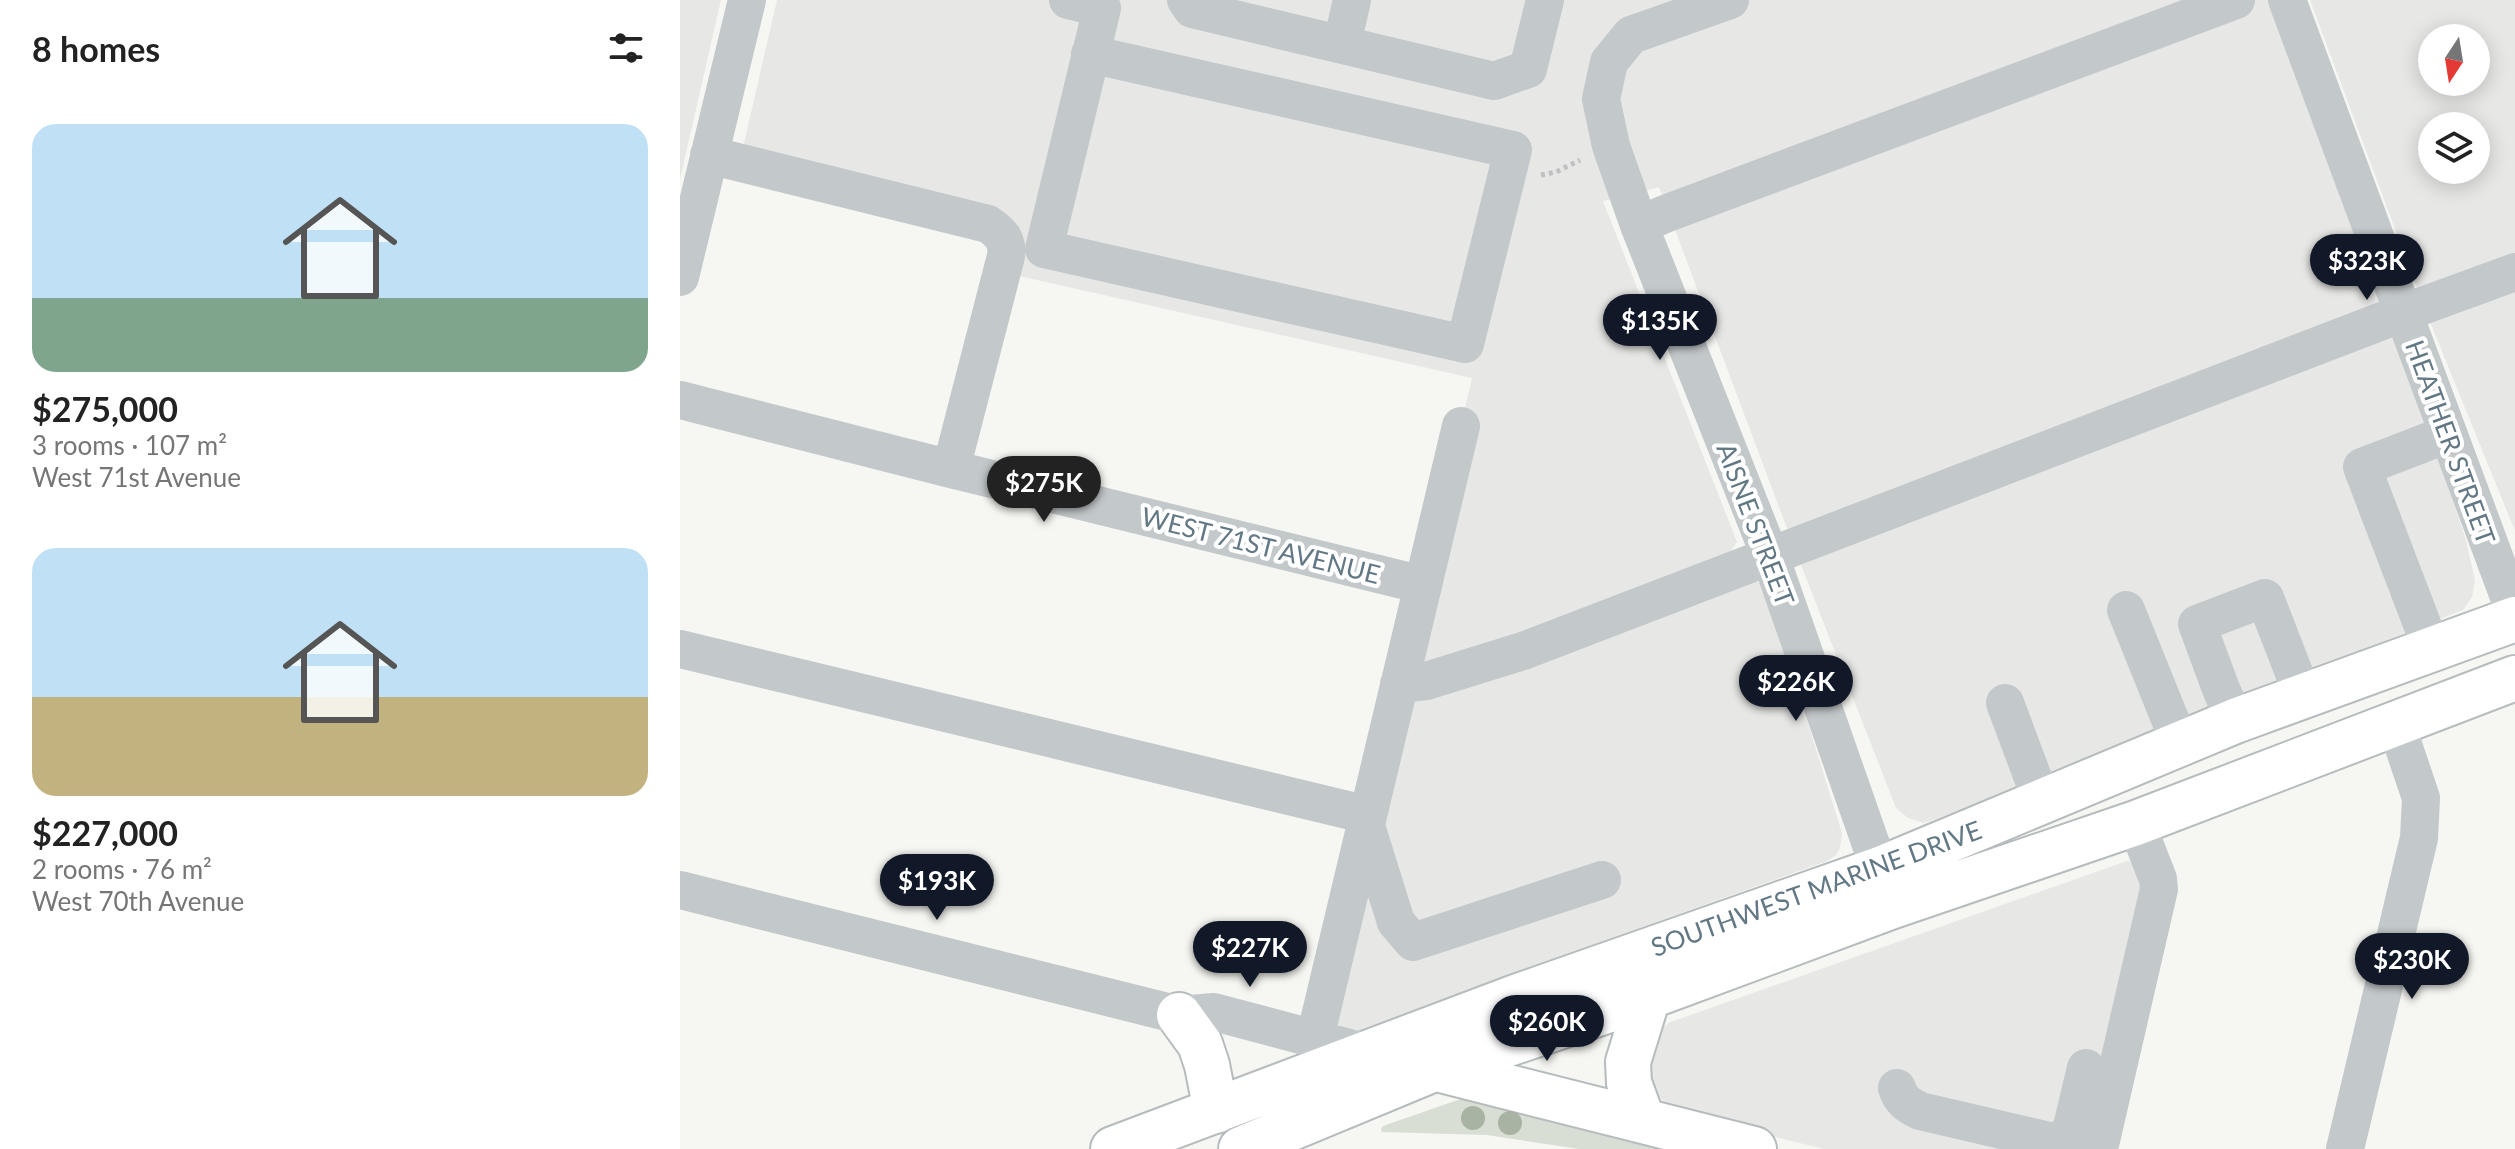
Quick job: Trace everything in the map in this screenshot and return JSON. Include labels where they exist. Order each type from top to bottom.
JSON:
[{"type":"main road","name":"SOUTHWEST MARINE DRIVE","points":[[1241,1149],[1434,1069],[1648,997],[1886,887],[2042,802],[2235,721],[2432,650],[2515,616]]},
{"type":"main road","name":"SOUTHWEST MARINE DRIVE","points":[[1113,1149],[1538,989],[1886,887],[2136,823],[2515,678]]},
{"type":"main road","points":[[1643,1121],[1629,1083],[1628,1062],[1648,997]]},
{"type":"main road","points":[[1179,1015],[1200,1044],[1216,1111]]},
{"type":"main road","points":[[1368,1053],[1754,1149]]},
{"type":"street","points":[[680,277],[747,0]]},
{"type":"street","points":[[1068,0],[1102,8],[1090,54],[1044,249],[1465,344],[1513,150],[1090,54]]},
{"type":"street","points":[[1186,0],[1192,9],[1494,81],[1528,69],[1545,0]]},
{"type":"street","points":[[1342,44],[1352,0]]},
{"type":"street","name":"AISNE STREET","points":[[1730,0],[1631,35],[1609,62],[1601,99],[1611,146],[1639,225],[1770,556],[1886,887]]},
{"type":"street","points":[[1639,225],[2236,0]]},
{"type":"street","name":"HEATHER STREET","points":[[2287,0],[2515,616]]},
{"type":"street","points":[[709,155],[988,224],[1000,232],[1005,239],[1006,256],[951,469]]},
{"type":"street","points":[[1399,684],[1426,681],[1523,651],[2515,272]]},
{"type":"street","name":"WEST 71ST AVENUE","points":[[680,400],[1423,585]]},
{"type":"street","points":[[1315,1038],[1461,426]]},
{"type":"street","points":[[2432,650],[2362,467],[2448,434]]},
{"type":"street","points":[[2235,721],[2197,624],[2265,598],[2303,696]]},
{"type":"street","points":[[2126,610],[2180,744]]},
{"type":"street","points":[[680,649],[1367,820]]},
{"type":"street","points":[[2005,703],[2042,802]]},
{"type":"street","points":[[2345,1149],[2419,838],[2421,798],[2396,724]]},
{"type":"street","points":[[1367,820],[1396,922],[1413,942],[1602,880]]},
{"type":"street","points":[[2099,1149],[2159,889],[2136,823]]},
{"type":"street","points":[[680,890],[1179,1015],[1214,1012],[1368,1053]]},
{"type":"street","points":[[1897,1088],[1900,1097],[1920,1111],[2049,1141],[2060,1140],[2071,1131],[2086,1068]]},
{"type":"path","points":[[1505,181],[1556,172],[1611,146]]},
{"type":"shaded area","points":[[680,0],[721,0],[680,179]]},
{"type":"shaded area","points":[[777,0],[2270,0],[2392,317],[2466,540],[2475,581],[2472,597],[2463,610],[1931,821],[1924,823],[1908,818],[1896,808],[1659,187],[1603,201],[1737,542],[1724,561],[1767,591],[1842,833],[1840,848],[1827,861],[1359,1031],[1318,1024],[1472,378],[1002,272],[1007,249],[746,147],[744,143]]},
{"type":"shaded area","points":[[2310,0],[2515,0],[2515,531],[2424,307]]},
{"type":"shaded area","points":[[2127,861],[2154,867],[2099,1149],[1824,1149],[1682,1114],[1662,1100],[1650,1082],[1650,1053],[1656,1035],[1668,1023]]},
{"type":"shaded area","points":[[1472,1095],[1679,1149],[1579,1149],[1487,1135],[1382,1132],[1383,1126]]}]
